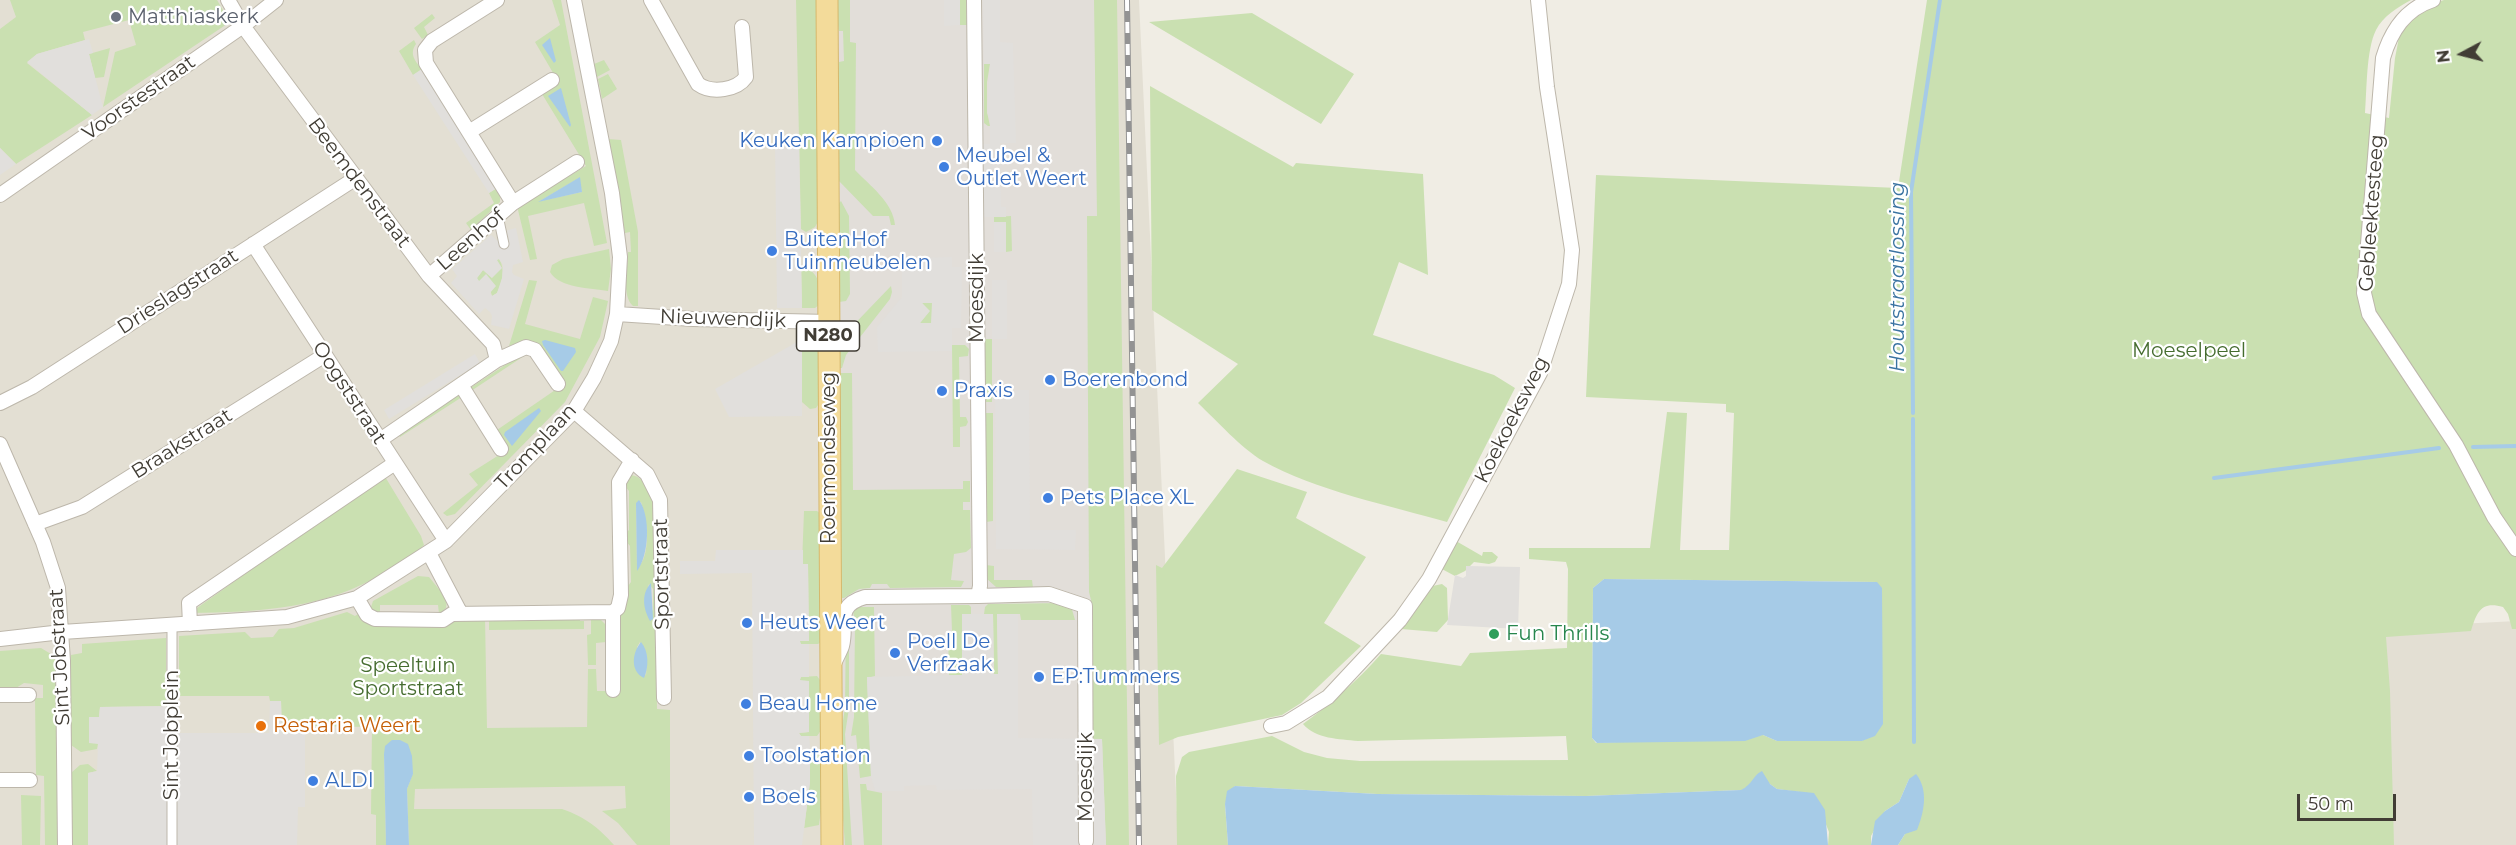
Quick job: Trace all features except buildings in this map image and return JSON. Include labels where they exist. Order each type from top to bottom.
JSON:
[{"type":"main road","name":"Roermondseweg","points":[[827,0],[832,845]]},
{"type":"street","name":"Beemdenstraat","points":[[228,0],[243,26],[429,276],[493,344],[497,360]]},
{"type":"street","name":"Voorstestraat","points":[[0,195],[243,26],[276,0]]},
{"type":"street","name":"Leenhof","points":[[497,0],[432,41],[425,50],[426,63],[513,203]]},
{"type":"street","name":"Tromplaan","points":[[0,639],[62,632],[287,617],[357,598],[446,541],[574,411],[594,378],[611,341],[617,314],[620,280],[618,235],[574,0]]},
{"type":"street","points":[[651,0],[698,84],[703,88],[730,89],[741,85],[746,77],[742,27]]},
{"type":"street","name":"Moesdijk","points":[[974,0],[980,586],[978,596]]},
{"type":"street","name":"Koekoeksweg","points":[[1271,726],[1286,723],[1328,697],[1400,620],[1429,579],[1540,373],[1569,284],[1572,250],[1547,87],[1538,0]]},
{"type":"street","name":"Gebleektesteeg","points":[[2433,0],[2413,10],[2398,24],[2388,39],[2383,58],[2364,293],[2369,314],[2456,446],[2494,517],[2516,549]]},
{"type":"street","points":[[469,132],[552,80]]},
{"type":"street","name":"Leenhof","points":[[429,276],[513,203],[578,162]]},
{"type":"street","name":"Drieslagstraat","points":[[0,404],[32,387],[356,178]]},
{"type":"street","points":[[498,216],[504,244]]},
{"type":"street","name":"Oogststraat","points":[[253,244],[446,541]]},
{"type":"street","name":"Nieuwendijk","points":[[617,314],[693,319],[828,322]]},
{"type":"street","points":[[380,440],[497,360],[526,347],[535,350],[558,384]]},
{"type":"street","name":"Braakstraat","points":[[35,524],[82,507],[325,355]]},
{"type":"street","points":[[461,385],[501,449]]},
{"type":"street","name":"Sportstraat","points":[[574,411],[647,474],[660,500],[664,698]]},
{"type":"street","name":"Sint Jobstraat","points":[[0,444],[35,524],[58,588],[62,632],[65,845]]},
{"type":"street","name":"Sportstraat","points":[[613,690],[613,612],[618,608],[621,595],[619,482],[632,460]]},
{"type":"street","points":[[190,624],[189,603],[395,463]]},
{"type":"street","points":[[429,553],[461,614]]},
{"type":"street","name":"Moesdijk","points":[[830,671],[842,646],[842,619],[849,604],[865,597],[1049,594],[1084,606],[1086,841]]},
{"type":"street","points":[[357,598],[367,615],[375,620],[443,620],[452,614],[613,612]]},
{"type":"street","name":"Sint Jobplein","points":[[172,625],[172,845]]},
{"type":"street","points":[[0,695],[29,695]]},
{"type":"street","points":[[0,780],[30,780]]},
{"type":"shaded area","points":[[0,0],[1139,0],[1180,845],[0,845]]},
{"type":"shaded area","points":[[826,0],[1098,0],[1106,845],[824,845]]},
{"type":"shaded area","points":[[944,0],[960,0],[960,25],[944,26]]},
{"type":"shaded area","points":[[983,0],[1000,0],[1000,42],[1013,43],[1016,143],[1000,143],[1001,207],[1006,207],[1006,217],[984,217],[983,144],[990,144],[990,121],[987,112],[990,64],[984,64]]},
{"type":"shaded area","points":[[89,39],[93,53],[89,54],[103,107],[92,115],[27,62],[37,54]]},
{"type":"shaded area","points":[[422,69],[497,188],[489,193],[413,75]]},
{"type":"shaded area","points":[[799,139],[802,308],[777,308],[775,141]]},
{"type":"shaded area","points":[[0,148],[16,164],[0,175]]},
{"type":"shaded area","points":[[994,222],[1006,222],[1006,252],[994,252]]},
{"type":"shaded area","points":[[516,228],[523,262],[513,265],[514,275],[524,279],[509,329],[491,325],[490,312],[485,308],[479,314],[451,283],[457,276],[452,269],[491,235],[499,242],[497,233]],"holes":[[[499,259],[503,265],[497,293],[492,296],[490,293],[496,286],[486,274],[479,281],[477,278],[483,270],[492,278],[502,268],[497,260]]]},
{"type":"shaded area","points":[[952,257],[952,267],[962,267],[961,328],[952,328],[952,351],[878,352],[877,327],[902,297],[902,267],[912,267],[912,258]],"holes":[[[922,303],[932,303],[931,323],[920,323],[930,311]]]},
{"type":"shaded area","points":[[992,280],[1007,280],[1007,339],[992,339]]},
{"type":"shaded area","points":[[802,339],[802,416],[729,417],[715,389]]},
{"type":"shaded area","points":[[475,354],[480,363],[389,419],[384,410]]},
{"type":"shaded area","points":[[995,390],[1029,390],[1030,530],[1076,530],[1075,550],[996,549]]},
{"type":"shaded area","points":[[716,550],[803,550],[803,564],[808,564],[809,641],[800,641],[801,644],[809,644],[809,677],[801,677],[800,680],[809,681],[809,732],[799,733],[801,736],[809,736],[810,782],[802,845],[754,845],[752,573],[680,574],[680,561],[715,561]]},
{"type":"shaded area","points":[[1466,566],[1520,567],[1518,629],[1447,625],[1455,575],[1463,578],[1466,576]]},
{"type":"shaded area","points":[[962,614],[993,614],[994,674],[998,674],[997,614],[1018,614],[1018,738],[1102,739],[1106,845],[1033,845],[1032,789],[937,790],[936,785],[904,786],[904,791],[875,791],[871,776],[867,677],[962,675]]},
{"type":"shaded area","points":[[2516,621],[2516,845],[2374,845],[2383,628]]},
{"type":"shaded area","points":[[270,701],[281,701],[282,733],[305,733],[305,807],[298,807],[297,845],[88,845],[88,773],[97,771],[98,744],[89,743],[89,717],[99,717],[100,707],[179,706],[179,733],[269,733]]},
{"type":"green space","points":[[10,0],[217,0],[230,22],[103,107],[115,52],[136,45],[129,20],[83,32],[85,40],[37,54],[27,63],[92,115],[16,164],[0,148],[0,29],[16,17]]},
{"type":"green space","points":[[552,0],[561,0],[607,243],[594,246],[584,203],[528,216],[537,259],[530,260],[519,206],[586,166],[542,94],[559,83],[535,42],[560,25]],"holes":[[[579,178],[582,192],[540,201]]]},
{"type":"green space","points":[[796,0],[817,0],[820,218],[815,227],[806,232],[801,229]]},
{"type":"green space","points":[[834,0],[850,0],[850,42],[856,43],[855,170],[885,202],[895,225],[891,225],[889,216],[873,216],[839,181],[835,172],[835,96],[839,62],[844,61],[843,31],[839,31]]},
{"type":"green space","points":[[960,0],[968,0],[968,25],[960,25]]},
{"type":"green space","points":[[1094,0],[1117,0],[1129,845],[1106,845],[1102,740],[1093,739],[1092,604],[1089,592],[1087,216],[1097,216]]},
{"type":"green space","name":"Moeselpeel","points":[[1927,0],[2411,0],[2383,20],[2376,30],[2370,48],[2365,113],[2389,118],[2395,58],[2401,27],[2425,6],[2444,0],[2516,0],[2516,629],[2512,629],[2508,614],[2503,607],[2490,606],[2478,613],[2471,631],[2386,637],[2390,691],[2394,845],[1898,845],[1905,834],[1909,779],[1899,802],[1885,811],[1871,836],[1871,845],[1828,845],[1829,832],[1814,794],[1777,789],[1757,775],[1751,785],[1742,790],[1586,796],[1377,794],[1235,786],[1225,804],[1228,845],[1177,845],[1176,776],[1182,757],[1189,752],[1272,736],[1304,752],[1327,758],[1360,761],[1568,760],[1566,736],[1358,741],[1336,739],[1314,733],[1303,724],[1344,691],[1381,654],[1461,666],[1470,653],[1567,648],[1568,569],[1566,562],[1529,559],[1529,548],[1650,548],[1667,412],[1687,413],[1680,550],[1729,550],[1734,413],[1726,412],[1726,404],[1586,397],[1596,175],[1898,188]],"holes":[[[1604,579],[1877,582],[1875,735],[1861,741],[1777,741],[1763,735],[1596,743],[1592,738],[1593,588]]]},
{"type":"green space","points":[[1252,13],[1354,74],[1321,124],[1149,22]]},
{"type":"green space","points":[[432,14],[435,18],[424,27],[428,35],[422,39],[414,28]]},
{"type":"green space","points":[[414,40],[416,44],[413,51],[414,57],[422,69],[413,75],[399,51]]},
{"type":"green space","points":[[110,48],[104,77],[95,78],[89,54]]},
{"type":"green space","points":[[604,60],[610,70],[597,77],[594,64]]},
{"type":"green space","points":[[984,64],[990,64],[987,82],[987,112],[990,126],[984,123]]},
{"type":"green space","points":[[608,74],[617,89],[602,99],[598,79]]},
{"type":"green space","points":[[1150,86],[1293,167],[1296,163],[1423,174],[1428,275],[1399,262],[1373,335],[1494,375],[1515,388],[1447,522],[1329,489],[1283,471],[1246,449],[1198,403],[1238,364],[1152,310]]},
{"type":"green space","points":[[608,139],[621,140],[638,232],[638,306],[633,306],[627,295],[628,252],[631,252],[630,232],[625,233]]},
{"type":"green space","points":[[497,188],[500,202],[471,230],[466,223],[494,203],[489,193]]},
{"type":"green space","points":[[841,201],[849,216],[850,294],[846,301],[839,302],[835,207]]},
{"type":"green space","points":[[1011,216],[1012,251],[1006,252],[1006,222],[994,222],[994,217]]},
{"type":"green space","points":[[609,249],[611,269],[608,291],[568,284],[554,277],[550,272],[552,265],[563,259]]},
{"type":"green space","points":[[499,259],[503,272],[502,280],[497,293],[492,296],[486,275],[479,282],[477,278],[483,270],[492,278],[496,260]]},
{"type":"green space","points":[[801,267],[812,272],[818,281],[820,304],[815,308],[802,308]]},
{"type":"green space","points":[[529,280],[537,281],[525,324],[580,339],[593,297],[608,301],[600,337],[565,402],[455,514],[447,516],[443,513],[478,485],[469,474],[507,450],[497,430],[561,386],[537,344],[524,341],[509,346]]},
{"type":"green space","points":[[891,286],[890,299],[846,355],[842,368],[837,368],[837,347],[842,337]]},
{"type":"green space","points":[[922,303],[932,303],[932,323],[920,323],[929,311]]},
{"type":"green space","points":[[801,329],[812,329],[818,335],[820,344],[820,402],[816,408],[810,409],[802,402]]},
{"type":"green space","points":[[985,339],[992,339],[992,402],[985,402]]},
{"type":"green space","points":[[952,345],[965,345],[969,349],[968,356],[959,357],[960,417],[966,417],[968,422],[966,426],[960,427],[960,447],[953,447]]},
{"type":"green space","points":[[525,352],[527,354],[471,391],[470,388]]},
{"type":"green space","points":[[836,373],[852,373],[853,490],[963,489],[963,481],[970,481],[970,502],[963,502],[963,510],[970,510],[971,548],[966,552],[954,554],[951,580],[964,581],[961,587],[890,588],[887,584],[872,584],[870,588],[859,589],[844,598],[839,598]]},
{"type":"green space","points":[[460,393],[462,397],[400,437],[398,433]]},
{"type":"green space","points":[[985,413],[993,413],[993,521],[986,522]]},
{"type":"green space","points":[[1237,469],[1307,492],[1296,518],[1366,557],[1324,623],[1361,646],[1301,703],[1282,715],[1178,737],[1159,745],[1156,565],[1162,568]]},
{"type":"green space","points":[[384,475],[421,536],[424,545],[406,560],[363,584],[315,601],[267,609],[190,613]]},
{"type":"green space","name":"Speeltuin Sportstraat","points":[[631,475],[642,480],[649,492],[655,518],[657,709],[670,710],[670,845],[637,845],[618,823],[602,811],[626,808],[625,786],[415,789],[414,809],[562,809],[591,823],[614,845],[409,845],[407,789],[413,773],[384,754],[386,845],[376,845],[376,815],[371,814],[372,727],[302,726],[302,733],[282,733],[281,701],[270,701],[269,696],[179,696],[179,636],[245,632],[251,638],[273,637],[279,629],[294,628],[347,612],[355,616],[358,614],[362,621],[370,624],[439,625],[457,618],[485,617],[487,728],[587,727],[588,669],[596,669],[597,691],[620,691],[619,619],[621,604],[631,582],[630,546],[625,534],[629,530],[629,491],[625,486],[625,481]],"holes":[[[641,502],[647,537],[645,555],[637,569],[636,503]],[[649,584],[653,589],[653,611],[644,601]],[[640,642],[647,656],[646,676],[637,647]]]},
{"type":"green space","points":[[804,511],[817,511],[821,514],[822,641],[818,644],[801,644],[799,641],[809,640],[808,564],[802,564]]},
{"type":"green space","points":[[1456,541],[1482,556],[1483,552],[1492,552],[1498,557],[1495,562],[1489,564],[1474,562],[1465,571],[1455,576],[1440,568]]},
{"type":"green space","points":[[986,565],[994,566],[994,580],[1032,580],[1033,588],[996,587],[986,578]]},
{"type":"green space","points":[[418,576],[429,577],[447,599],[446,608],[439,614],[438,605],[380,605],[380,614],[374,613],[371,607],[373,601]]},
{"type":"green space","points":[[1442,584],[1447,588],[1448,620],[1437,632],[1401,629],[1428,587]]},
{"type":"green space","points":[[1063,603],[1071,606],[1075,620],[1021,620],[1020,614],[997,614],[998,674],[994,674],[993,615],[984,614],[985,607],[988,604]]},
{"type":"green space","points":[[951,605],[971,607],[971,614],[962,614],[962,675],[949,675],[948,631],[952,631]]},
{"type":"green space","points":[[859,607],[874,607],[875,676],[867,678],[871,776],[860,778],[856,735],[851,736],[854,717],[855,622],[853,611]]},
{"type":"green space","points":[[489,617],[580,617],[580,621],[584,621],[584,629],[489,630]]},
{"type":"green space","points":[[591,617],[598,617],[606,625],[606,642],[596,643],[596,665],[588,665],[587,635],[591,634]]},
{"type":"green space","points":[[849,620],[849,708],[845,734],[852,845],[845,845],[838,752],[845,708],[846,621]]},
{"type":"green space","points":[[166,638],[166,706],[100,707],[99,717],[89,718],[98,744],[97,749],[81,752],[71,745],[71,655],[82,653],[82,644]]},
{"type":"green space","points":[[41,648],[56,657],[59,845],[45,845],[44,776],[36,775],[35,698],[43,698],[43,685],[24,683],[16,688],[0,688],[0,651]]},
{"type":"green space","points":[[817,676],[823,684],[822,729],[817,736],[801,736],[799,733],[809,732],[809,681],[799,681],[801,677]]},
{"type":"green space","points":[[810,752],[816,752],[820,759],[824,787],[819,825],[804,828],[810,782]]},
{"type":"green space","points":[[88,764],[97,771],[88,773],[88,845],[71,845],[71,773],[80,765]]},
{"type":"green space","points":[[860,784],[866,784],[867,790],[882,793],[882,845],[864,845]]},
{"type":"green space","points":[[21,795],[41,796],[40,845],[22,845]]},
{"type":"water","points":[[550,38],[556,61],[554,63],[542,45]]},
{"type":"water","points":[[561,88],[571,125],[570,127],[548,96]]},
{"type":"water","points":[[580,177],[582,192],[538,202]]},
{"type":"water","points":[[542,341],[575,348],[576,352],[563,371],[543,345]]},
{"type":"water","points":[[539,408],[541,411],[512,446],[504,435],[505,432]]},
{"type":"water","points":[[639,500],[645,516],[647,536],[644,556],[637,571],[636,503]]},
{"type":"water","points":[[1604,579],[1877,582],[1882,588],[1883,724],[1875,736],[1862,741],[1777,741],[1763,735],[1745,741],[1597,743],[1592,738],[1593,588]]},
{"type":"water","points":[[651,583],[653,619],[650,621],[644,601]]},
{"type":"water","points":[[641,642],[646,650],[647,659],[644,678],[636,671],[634,662],[634,656]]},
{"type":"water","points":[[392,740],[400,740],[408,744],[412,756],[413,774],[407,789],[409,845],[386,845],[384,754],[385,746]]},
{"type":"water","points":[[1762,771],[1770,784],[1777,789],[1814,793],[1825,810],[1828,845],[1228,845],[1225,804],[1227,791],[1235,786],[1377,794],[1586,796],[1741,790]]},
{"type":"water","points":[[1916,774],[1924,794],[1922,816],[1917,830],[1905,834],[1898,845],[1871,845],[1875,821],[1899,802],[1909,779]]},
{"type":"waterway","name":"Houtstraatlossing","points":[[1913,413],[1911,192],[1940,0]]},
{"type":"waterway","name":"Houtstraatlossing","points":[[1913,419],[1914,742]]},
{"type":"waterway","points":[[2473,447],[2516,446]]},
{"type":"waterway","points":[[2214,478],[2439,448]]},
{"type":"railway","points":[[1127,0],[1139,845]]},
{"type":"place","name":"Matthiaskerk","points":[[116,17]]},
{"type":"place","name":"Keuken Kampioen","points":[[937,141]]},
{"type":"place","name":"Meubel & Outlet Weert","points":[[944,167]]},
{"type":"place","name":"BuitenHof Tuinmeubelen","points":[[772,251]]},
{"type":"place","name":"Boerenbond","points":[[1050,380]]},
{"type":"place","name":"Praxis","points":[[942,391]]},
{"type":"place","name":"Pets Place XL","points":[[1048,498]]},
{"type":"place","name":"Heuts Weert","points":[[747,623]]},
{"type":"place","name":"Fun Thrills","points":[[1494,634]]},
{"type":"place","name":"Poell De Verfzaak","points":[[895,653]]},
{"type":"place","name":"EP:Tummers","points":[[1039,677]]},
{"type":"place","name":"Beau Home","points":[[746,704]]},
{"type":"place","name":"Restaria Weert","points":[[261,726]]},
{"type":"place","name":"Toolstation","points":[[749,756]]},
{"type":"place","name":"ALDI","points":[[313,781]]},
{"type":"place","name":"Boels","points":[[749,797]]}]
